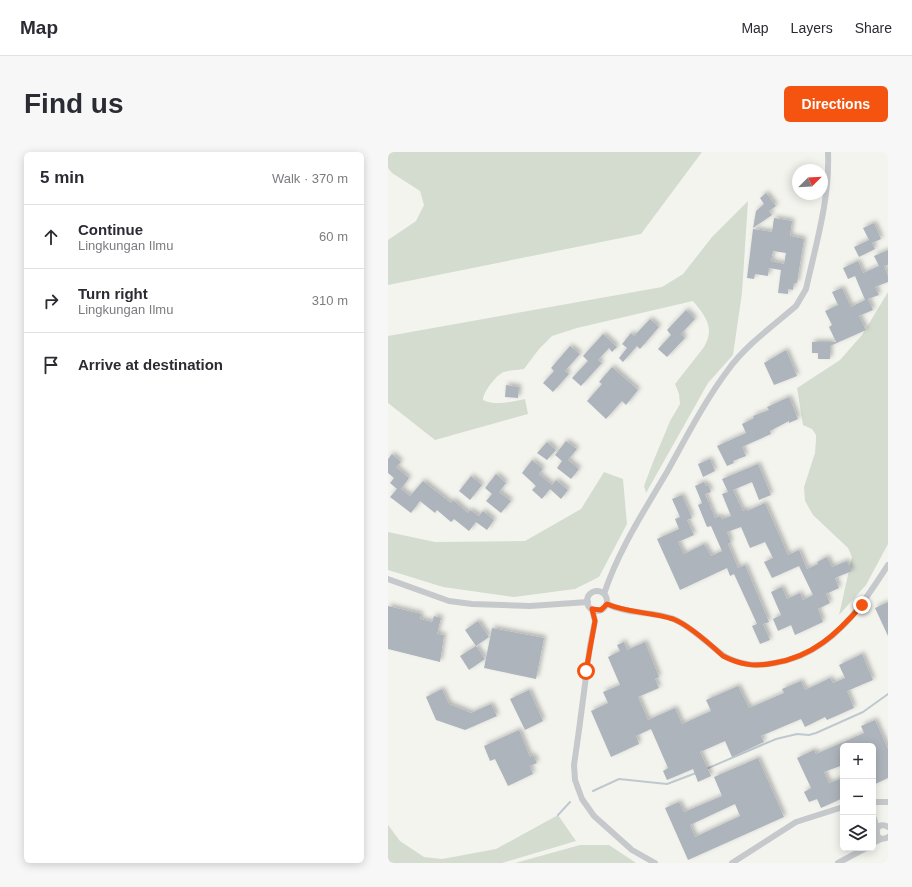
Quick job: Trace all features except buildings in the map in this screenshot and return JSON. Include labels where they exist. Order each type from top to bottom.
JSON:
[{"type":"street","points":[[604,594],[608,582],[627,543],[710,398],[728,370],[748,348],[796,306],[802,298],[806,289],[825,203],[829,164],[828,152]]},
{"type":"street","points":[[607,604],[620,609],[674,619],[694,632],[723,656],[741,663],[753,666],[790,661],[816,648],[848,621],[862,605],[888,565]]},
{"type":"street","points":[[388,579],[448,601],[472,604],[530,606],[588,602]]},
{"type":"street","points":[[607,604],[607,599],[604,594],[598,591],[592,593],[588,598],[595,621],[590,646],[574,765],[575,780],[582,799],[594,816],[632,850],[655,863]]},
{"type":"street","points":[[592,609],[601,610],[607,604]]},
{"type":"street","points":[[876,802],[888,802]]},
{"type":"street","points":[[732,863],[796,822],[840,808]]},
{"type":"street","points":[[876,825],[877,834],[881,839]]},
{"type":"street","points":[[877,828],[883,825],[888,826]]},
{"type":"street","points":[[876,842],[888,837]]},
{"type":"street","points":[[838,863],[860,851]]},
{"type":"shaded area","points":[[388,152],[702,152],[641,234],[388,285],[388,240],[416,221],[424,205],[420,191],[392,173],[388,168]]},
{"type":"shaded area","points":[[748,201],[742,293],[733,355],[708,383],[646,493],[644,486],[653,462],[670,421],[680,404],[679,394],[675,384],[704,347],[709,334],[708,323],[702,312],[693,301],[577,328],[552,336],[539,349],[524,369],[501,373],[485,393],[483,400],[493,403],[525,399],[528,414],[435,440],[388,403],[388,336],[662,287],[683,274],[712,237]]},
{"type":"shaded area","points":[[888,292],[888,544],[866,585],[839,615],[852,557],[848,548],[813,515],[805,501],[804,487],[815,453],[816,435],[812,429],[803,425],[797,388],[840,360],[862,335]]},
{"type":"shaded area","points":[[604,472],[623,479],[627,524],[599,577],[575,589],[514,597],[443,587],[388,570],[388,532],[435,542],[525,541],[581,509]]},
{"type":"shaded area","points":[[558,815],[576,841],[502,863],[388,863],[388,825],[400,841],[424,857],[442,859],[496,849]]},
{"type":"shaded area","points":[[580,845],[609,845],[636,863],[515,863]]},
{"type":"waterway","points":[[706,769],[776,739],[797,734],[809,735],[816,733],[863,712],[888,694]]},
{"type":"waterway","points":[[593,791],[619,779],[667,784],[696,773]]},
{"type":"waterway","points":[[558,815],[570,802]]},
{"type":"route","points":[[586,671],[595,621],[592,609],[598,611],[603,609],[607,604],[628,611],[645,612],[674,619],[694,632],[723,656],[753,666],[790,661],[809,652],[828,639],[848,621],[862,605]]}]
